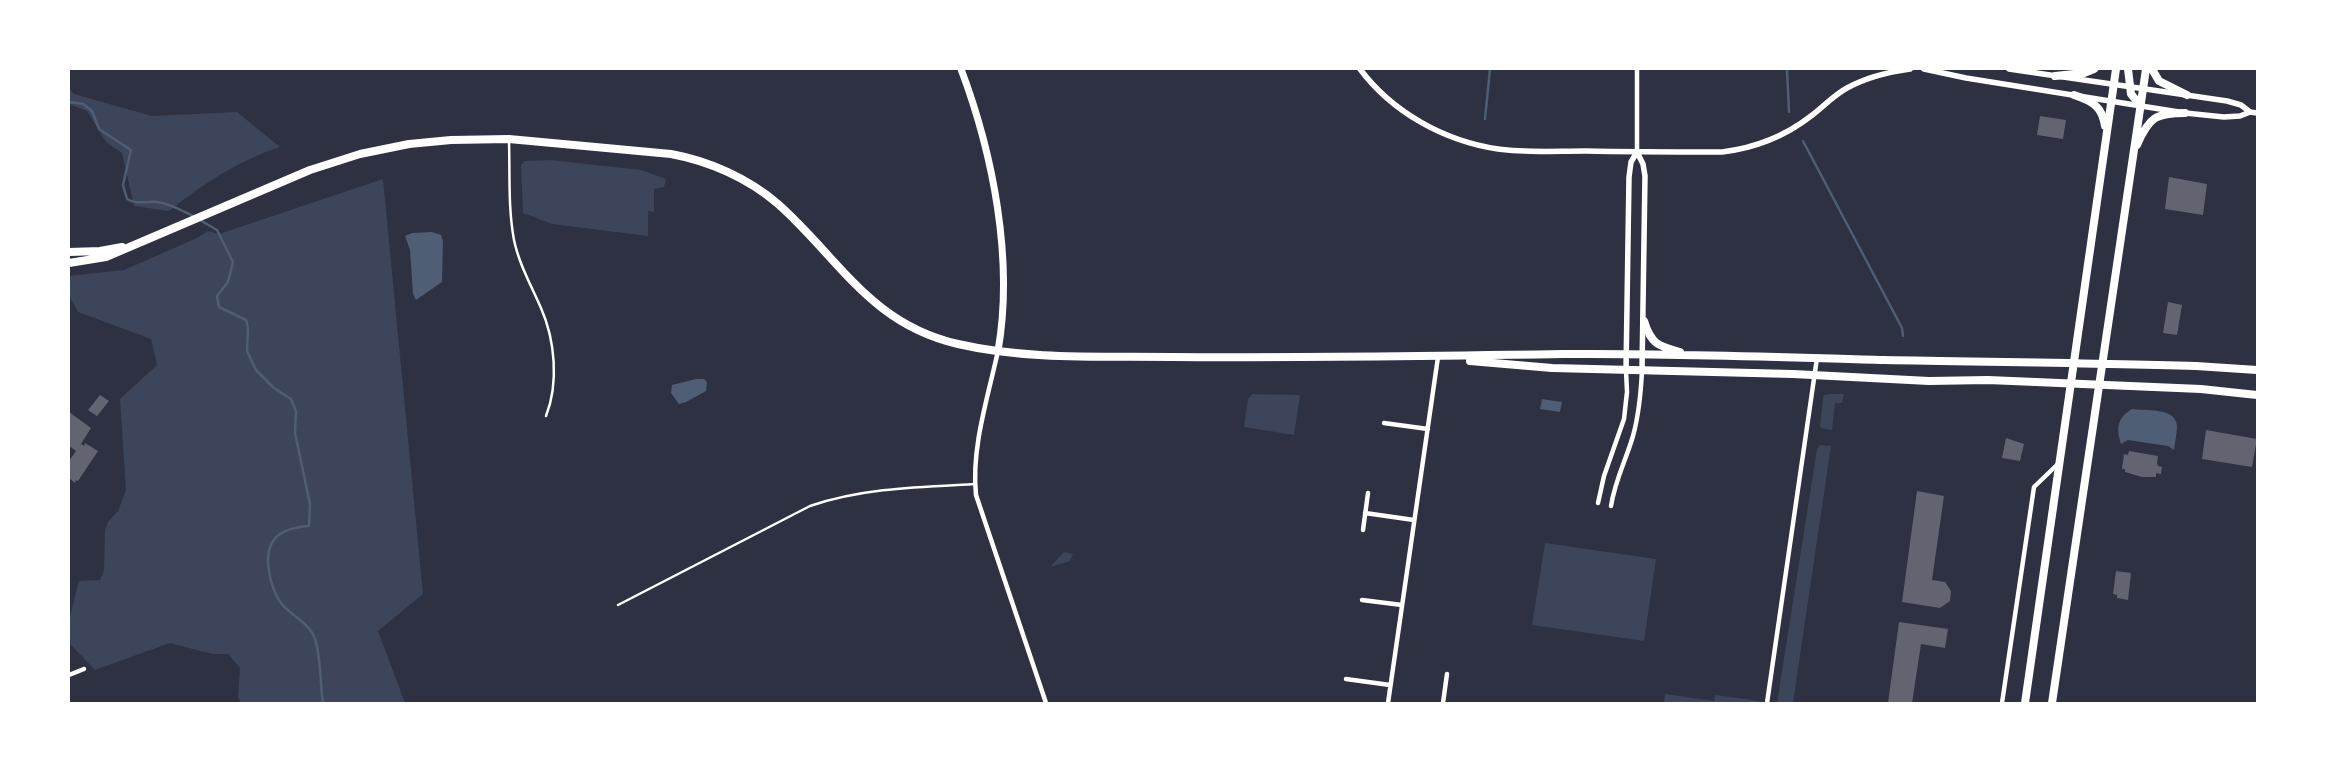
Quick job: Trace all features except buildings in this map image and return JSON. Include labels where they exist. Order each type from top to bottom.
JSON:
[{"type":"main road","points":[[961,69],[975,109],[988,160],[1000,232],[1003,306],[998,351]]},
{"type":"main road","points":[[2055,76],[2084,73],[2094,69]]},
{"type":"main road","points":[[2024,703],[2116,69]]},
{"type":"main road","points":[[2128,69],[2131,94],[2140,105]]},
{"type":"main road","points":[[2052,703],[2146,69]]},
{"type":"main road","points":[[2152,69],[2159,81],[2187,95]]},
{"type":"main road","points":[[2074,95],[2091,101],[2098,106],[2104,117],[2106,136]]},
{"type":"main road","points":[[2132,158],[2143,131],[2151,120],[2162,114],[2185,113]]},
{"type":"main road","points":[[69,264],[106,257],[310,170],[360,154],[409,144],[451,140],[509,139],[670,154],[689,158],[722,170],[744,181],[778,205],[856,286],[890,315],[941,339],[998,351],[1149,357],[1438,357],[1687,354],[2196,366],[2257,370]]},
{"type":"main road","points":[[69,252],[100,251],[138,243]]},
{"type":"main road","points":[[1644,321],[1648,334],[1654,342],[1666,348],[1687,354]]},
{"type":"main road","points":[[1438,357],[1552,368],[1815,375],[1929,381],[1988,380],[2201,389],[2257,395]]},
{"type":"street","points":[[1360,69],[1377,89],[1405,112],[1445,135],[1474,145],[1510,150],[1637,152],[1722,152],[1755,146],[1799,126],[1834,96],[1856,83],[1883,74],[1910,69]]},
{"type":"street","points":[[1611,506],[1617,476],[1633,437],[1642,370],[1645,176],[1643,164],[1637,152],[1637,69]]},
{"type":"street","points":[[1924,69],[1966,78],[2185,113],[2224,117],[2257,112]]},
{"type":"street","points":[[2009,69],[2227,101],[2240,105],[2250,112]]},
{"type":"street","points":[[1598,504],[1604,476],[1624,419],[1627,392],[1629,176],[1631,162],[1637,152]]},
{"type":"street","points":[[998,351],[982,424],[975,484],[985,528],[1046,703]]},
{"type":"street","points":[[1388,703],[1438,357]]},
{"type":"street","points":[[1767,703],[1818,358]]},
{"type":"street","points":[[1384,423],[1428,429]]},
{"type":"street","points":[[2002,703],[2034,487],[2059,462]]},
{"type":"street","points":[[1363,530],[1368,493]]},
{"type":"street","points":[[1365,513],[1414,520]]},
{"type":"street","points":[[1362,600],[1402,605]]},
{"type":"street","points":[[69,675],[84,669]]},
{"type":"street","points":[[1443,703],[1447,674]]},
{"type":"street","points":[[1346,679],[1390,685]]},
{"type":"lane","points":[[509,139],[511,217],[514,240],[525,276],[542,310],[551,345],[554,385],[546,416]]},
{"type":"lane","points":[[618,605],[790,514],[824,502],[872,491],[975,484]]},
{"type":"shaded area","points":[[69,89],[74,94],[152,116],[237,112],[280,147],[250,159],[222,174],[195,191],[169,211],[134,206],[122,153],[106,142],[87,111],[69,104]]},
{"type":"shaded area","points":[[550,160],[641,170],[666,179],[664,187],[654,189],[654,212],[648,211],[648,236],[552,224],[523,213],[521,165],[525,161]]},
{"type":"shaded area","points":[[383,179],[423,594],[378,631],[405,703],[241,703],[238,697],[240,668],[228,654],[212,654],[170,643],[95,670],[69,643],[69,620],[79,581],[100,580],[104,570],[105,530],[108,522],[118,511],[126,490],[120,399],[157,365],[151,339],[78,312],[69,296],[69,276],[124,270],[197,238],[208,231],[219,234]]},
{"type":"shaded area","points":[[432,232],[441,235],[443,241],[442,282],[416,300],[413,294],[410,250],[405,236],[412,233]]},
{"type":"shaded area","points":[[704,379],[707,382],[706,391],[679,404],[671,393],[672,385]]},
{"type":"shaded area","points":[[1252,394],[1300,395],[1294,435],[1244,427],[1248,399]]},
{"type":"shaded area","points":[[1844,394],[1842,403],[1835,403],[1832,430],[1821,428],[1820,426],[1824,395]]},
{"type":"shaded area","points":[[1542,399],[1562,402],[1560,412],[1540,409]]},
{"type":"shaded area","points":[[2132,409],[2159,411],[2171,416],[2177,426],[2174,450],[2168,446],[2128,440],[2121,444],[2118,433],[2119,424],[2123,416]]},
{"type":"shaded area","points":[[1820,445],[1831,446],[1793,703],[1777,703],[1817,449]]},
{"type":"shaded area","points":[[1545,543],[1656,559],[1644,641],[1532,625]]},
{"type":"shaded area","points":[[1064,552],[1073,554],[1070,561],[1050,567]]},
{"type":"shaded area","points":[[1665,694],[1714,701],[1715,695],[1760,701],[1759,703],[1664,703]]},
{"type":"waterway","points":[[1485,119],[1490,69]]},
{"type":"waterway","points":[[1787,69],[1789,112]]},
{"type":"waterway","points":[[69,102],[83,104],[92,111],[99,129],[131,150],[123,185],[127,199],[138,202],[163,203],[195,217]]},
{"type":"waterway","points":[[1803,141],[1902,328],[1903,336]]},
{"type":"waterway","points":[[200,220],[217,230],[233,262],[228,282],[217,296],[219,307],[246,320],[248,328],[247,351],[256,370],[274,388],[291,399],[296,411],[295,433],[310,504],[309,526],[289,530],[276,538],[269,551],[269,571],[273,588],[281,603],[313,633],[318,654],[323,703]]}]
